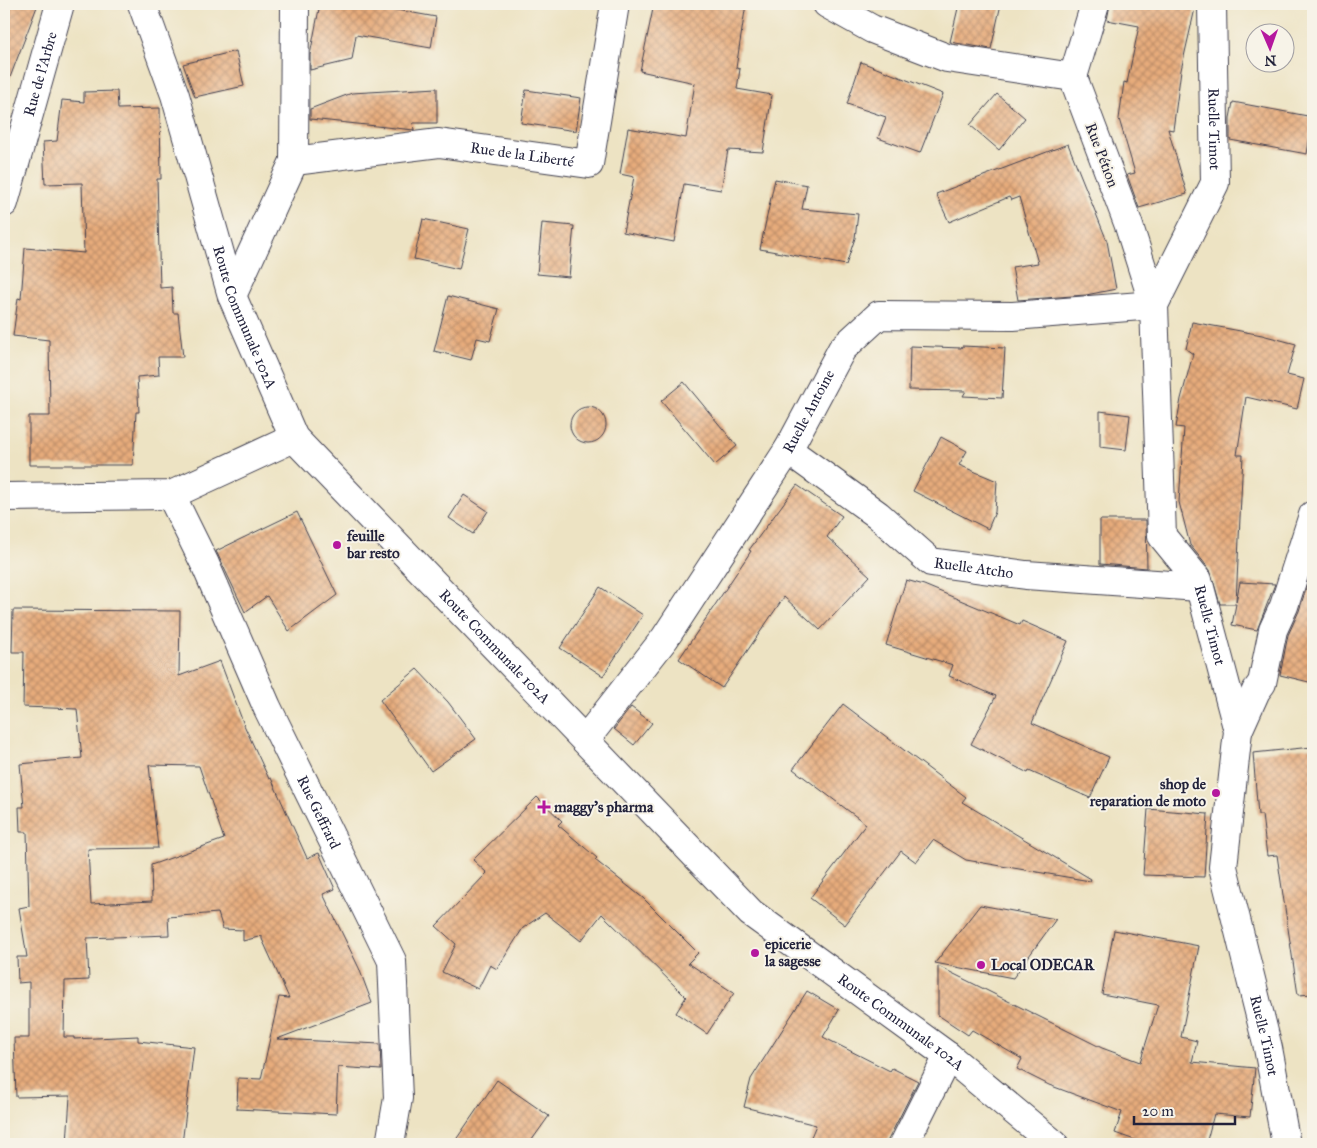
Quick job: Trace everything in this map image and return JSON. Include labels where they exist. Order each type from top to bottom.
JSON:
[{"type":"street","name":"Rue de l'Arbre","points":[[4,203],[60,4]]},
{"type":"street","name":"Route Communale 102A","points":[[142,4],[175,95],[232,296],[294,438],[752,913],[948,1056],[1054,1144]]},
{"type":"street","points":[[232,296],[294,161],[295,4]]},
{"type":"street","name":"Rue de la Liberté","points":[[294,161],[439,143],[590,164],[615,4]]},
{"type":"street","points":[[827,4],[872,29],[947,58],[1073,77],[1095,4]]},
{"type":"street","name":"Ruelle Timot","points":[[1212,4],[1215,183],[1154,305],[1162,536],[1198,580],[1238,731],[1223,867],[1268,1048],[1286,1144]]},
{"type":"street","name":"Rue Pétion","points":[[1073,77],[1128,223],[1154,305]]},
{"type":"street","name":"Ruelle Antoine","points":[[585,740],[665,638],[788,450],[842,349],[879,315],[1013,316],[1154,305]]},
{"type":"street","points":[[4,497],[171,495],[294,438]]},
{"type":"street","name":"Ruelle Atcho","points":[[788,450],[878,515],[930,562],[1026,575],[1199,587]]},
{"type":"street","name":"Rue Geffrard","points":[[171,495],[205,564],[267,707],[392,961],[398,1098],[390,1144]]},
{"type":"street","points":[[1238,731],[1256,690],[1262,682],[1273,630],[1284,606],[1313,515]]},
{"type":"street","points":[[904,1144],[948,1056]]},
{"type":"building","points":[[4,4],[38,4],[6,88],[4,87]]},
{"type":"building","points":[[320,4],[363,4],[436,17],[431,48],[356,35],[352,60],[310,70],[310,55]]},
{"type":"building","points":[[654,4],[746,4],[736,68],[740,69],[737,89],[772,95],[763,152],[728,150],[721,190],[684,184],[674,242],[623,232],[634,177],[620,174],[628,128],[686,138],[695,83],[640,71]]},
{"type":"building","points":[[959,4],[1001,4],[991,49],[950,42]]},
{"type":"building","points":[[1110,4],[1196,4],[1181,70],[1173,130],[1168,129],[1187,194],[1139,208],[1127,175],[1135,173],[1119,119],[1124,82],[1127,83],[1139,26],[1107,20]]},
{"type":"building","points":[[236,51],[244,86],[195,97],[183,64]]},
{"type":"building","points":[[861,62],[943,94],[920,153],[878,138],[886,117],[847,104]]},
{"type":"building","points":[[437,88],[437,123],[413,123],[414,130],[310,119],[310,109],[352,93]]},
{"type":"building","points":[[526,90],[581,98],[576,131],[521,123]]},
{"type":"building","points":[[117,91],[118,109],[160,108],[161,179],[157,179],[160,288],[172,287],[173,313],[178,313],[183,357],[158,357],[159,375],[137,377],[139,412],[136,412],[133,465],[29,465],[29,416],[50,416],[49,340],[13,336],[18,298],[21,299],[25,248],[84,253],[82,183],[45,184],[43,142],[57,141],[62,100],[84,102],[84,92]]},
{"type":"building","points":[[997,94],[1025,118],[999,150],[970,125]]},
{"type":"building","points":[[1233,102],[1313,117],[1307,154],[1230,140],[1230,118]]},
{"type":"building","points":[[1068,144],[1107,241],[1116,289],[1086,295],[1018,300],[1012,267],[1038,263],[1019,197],[1011,200],[1009,197],[949,222],[936,194]]},
{"type":"building","points":[[775,179],[807,185],[802,209],[858,214],[855,238],[846,265],[760,249]]},
{"type":"building","points":[[423,219],[469,229],[459,269],[414,259]]},
{"type":"building","points":[[542,223],[574,226],[569,277],[537,274]]},
{"type":"building","points":[[448,296],[499,309],[490,341],[477,338],[471,360],[434,351]]},
{"type":"building","points":[[1192,322],[1262,335],[1296,344],[1287,375],[1304,379],[1297,409],[1246,397],[1237,455],[1243,455],[1236,602],[1240,582],[1275,584],[1257,630],[1232,625],[1236,604],[1220,604],[1210,570],[1190,545],[1179,502],[1184,428],[1176,427],[1193,354],[1186,349]]},
{"type":"building","points":[[910,346],[1005,348],[1002,398],[963,396],[966,391],[909,390]]},
{"type":"building","points":[[684,382],[737,446],[715,465],[661,401]]},
{"type":"building","points":[[588,407],[600,413],[606,425],[600,437],[588,443],[576,437],[570,425],[576,413]]},
{"type":"building","points":[[1100,411],[1130,415],[1126,450],[1100,447]]},
{"type":"building","points":[[941,437],[967,451],[959,465],[997,481],[995,512],[988,529],[913,491]]},
{"type":"building","points":[[797,485],[842,516],[827,537],[870,576],[820,630],[784,597],[722,688],[679,659],[751,551],[749,550]]},
{"type":"building","points":[[464,495],[488,511],[473,534],[449,518]]},
{"type":"building","points":[[297,512],[337,595],[289,631],[267,596],[245,612],[216,551]]},
{"type":"building","points":[[1100,520],[1146,520],[1147,568],[1100,564]]},
{"type":"building","points":[[1313,566],[1313,683],[1280,675],[1288,635],[1299,611]]},
{"type":"building","points":[[906,580],[924,585],[1020,625],[1022,621],[1068,641],[1032,723],[1109,757],[1090,798],[1029,771],[1028,773],[971,744],[996,696],[949,676],[953,665],[886,645]]},
{"type":"building","points":[[600,587],[643,615],[603,676],[560,648]]},
{"type":"building","points":[[13,610],[180,611],[179,676],[220,661],[244,725],[269,779],[271,778],[307,858],[319,853],[335,889],[323,894],[359,968],[372,1003],[277,1039],[380,1044],[381,1070],[338,1067],[336,1114],[237,1109],[238,1078],[261,1079],[279,997],[289,998],[262,936],[243,941],[243,930],[223,929],[218,913],[168,917],[169,935],[87,938],[89,980],[65,981],[64,1037],[74,1037],[74,1039],[138,1036],[138,1041],[194,1047],[182,1144],[67,1144],[70,1096],[16,1097],[14,1038],[29,1038],[29,982],[18,983],[17,957],[27,957],[19,908],[29,906],[27,832],[20,832],[19,807],[24,807],[20,764],[82,758],[77,709],[23,707],[24,652],[12,652]],"holes":[[[149,765],[199,766],[224,839],[151,865],[152,901],[91,904],[88,849],[158,848]]]},
{"type":"building","points":[[417,669],[448,702],[476,739],[431,771],[380,700]]},
{"type":"building","points":[[843,704],[966,797],[962,802],[1091,879],[1090,881],[966,860],[933,840],[916,862],[901,851],[845,925],[810,898],[866,824],[793,769]]},
{"type":"building","points":[[631,707],[652,723],[634,745],[614,729]]},
{"type":"building","points":[[1312,747],[1313,994],[1298,995],[1277,855],[1267,856],[1262,815],[1258,815],[1253,753]]},
{"type":"building","points":[[537,797],[562,821],[558,825],[597,858],[595,860],[643,898],[698,953],[688,963],[734,993],[707,1034],[676,1013],[686,997],[602,914],[581,941],[545,913],[523,928],[497,969],[490,965],[478,989],[442,972],[456,944],[436,926],[487,873],[473,860]]},
{"type":"building","points":[[1148,809],[1208,814],[1204,877],[1143,875]]},
{"type":"building","points":[[980,905],[1056,919],[1013,978],[935,963]]},
{"type":"building","points":[[1114,930],[1199,946],[1181,1037],[1197,1041],[1192,1062],[1255,1068],[1250,1117],[1214,1114],[1206,1144],[1146,1144],[1115,1133],[1122,1112],[1049,1085],[1017,1069],[1022,1059],[972,1030],[968,1035],[938,1015],[938,966],[1102,1048],[1140,1062],[1158,1005],[1102,994]]},
{"type":"building","points":[[807,991],[839,1010],[823,1037],[890,1071],[892,1068],[918,1081],[886,1144],[808,1144],[816,1125],[744,1107],[751,1079]]},
{"type":"building","points":[[497,1080],[549,1116],[529,1144],[453,1144]]},
{"type":"place","name":"feuille bar resto","points":[[337,545]]},
{"type":"place","name":"shop de reparation de moto","points":[[1216,793]]},
{"type":"place","name":"maggy's pharma","points":[[544,807]]},
{"type":"place","name":"epicerie la sagesse","points":[[755,953]]},
{"type":"place","name":"Local ODECAR","points":[[981,965]]}]
